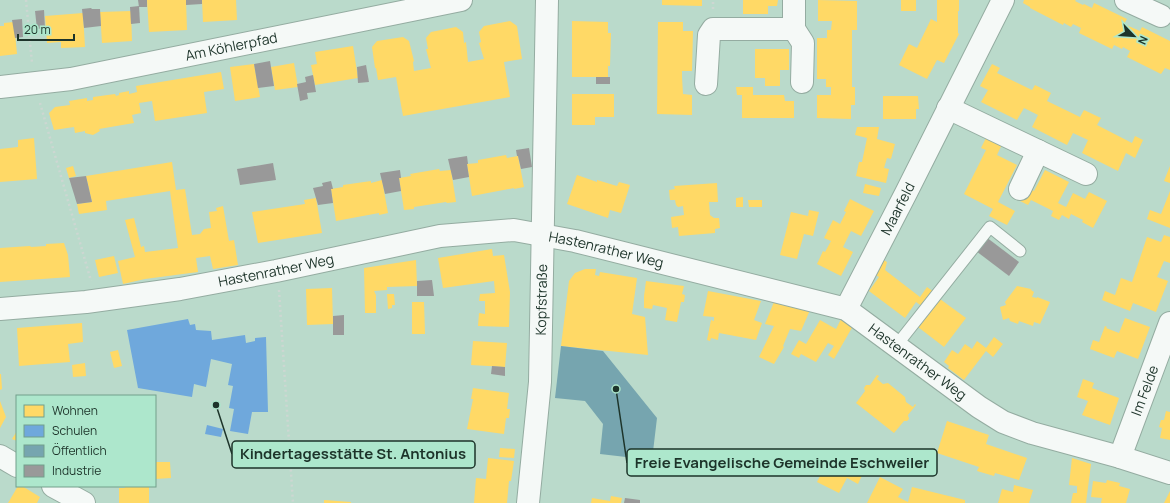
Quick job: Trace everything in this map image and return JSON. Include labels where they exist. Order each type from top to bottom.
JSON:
[{"type":"street","name":"Am Köhlerpfad","points":[[0,87],[71,79],[461,0]]},
{"type":"street","name":"Kopfstraße","points":[[528,503],[540,382],[547,0]]},
{"type":"street","points":[[794,0],[794,29],[803,43],[802,82]]},
{"type":"street","name":"Maarfeld","points":[[846,309],[1003,0]]},
{"type":"street","points":[[1126,0],[1161,16]]},
{"type":"street","points":[[706,84],[709,36],[713,29],[794,29]]},
{"type":"street","points":[[948,108],[1086,174]]},
{"type":"street","points":[[1020,189],[1038,151]]},
{"type":"street","name":"Hastenrather Weg","points":[[0,309],[86,302],[180,289],[276,271],[440,236],[514,230],[575,241],[846,309],[979,407],[1003,422],[1032,433],[1120,457],[1170,474]]},
{"type":"street","name":"Im Felde","points":[[1120,457],[1170,323]]},
{"type":"street","points":[[0,456],[16,465]]},
{"type":"street","points":[[55,487],[84,503]]},
{"type":"lane","points":[[896,346],[990,227],[1020,252]]},
{"type":"path","points":[[26,0],[34,84],[96,300]]},
{"type":"path","points":[[276,271],[280,297],[292,503]]},
{"type":"building: Wohnen","points":[[147,0],[186,0],[187,30],[149,32]]},
{"type":"building: Wohnen","points":[[202,0],[236,0],[237,20],[203,22]]},
{"type":"building: Wohnen","points":[[662,0],[702,0],[702,6],[662,5]]},
{"type":"building: Wohnen","points":[[743,0],[778,0],[777,6],[768,6],[768,14],[743,14]]},
{"type":"building: Wohnen","points":[[818,0],[857,1],[857,30],[852,30],[852,87],[855,87],[855,105],[851,105],[851,119],[817,118],[817,95],[831,95],[831,87],[826,87],[826,79],[817,79],[817,38],[827,38],[827,30],[831,30],[832,21],[818,21]]},
{"type":"building: Wohnen","points":[[901,0],[916,0],[916,11],[901,11]]},
{"type":"building: Wohnen","points":[[937,0],[959,0],[959,34],[944,63],[937,60],[927,79],[899,65],[909,44],[917,48],[931,19],[937,22]]},
{"type":"building: Wohnen","points":[[1024,0],[1076,0],[1075,1],[1092,8],[1094,3],[1127,19],[1124,24],[1140,31],[1142,27],[1170,41],[1170,70],[1165,68],[1161,74],[1127,57],[1130,51],[1123,47],[1122,49],[1114,45],[1112,49],[1079,33],[1081,28],[1073,24],[1071,27],[1064,23],[1063,25],[1030,8],[1023,3]]},
{"type":"building: Wohnen","points":[[131,11],[132,41],[102,43],[100,12]]},
{"type":"building: Wohnen","points":[[83,13],[85,47],[61,48],[61,42],[47,43],[45,16]]},
{"type":"building: Wohnen","points":[[510,21],[517,26],[522,59],[504,62],[510,97],[403,116],[396,77],[378,80],[372,47],[377,41],[403,37],[409,41],[414,61],[414,71],[431,68],[426,49],[428,49],[426,38],[431,32],[456,27],[463,32],[464,43],[466,42],[468,62],[484,59],[479,43],[481,42],[479,32],[484,26]]},
{"type":"building: Wohnen","points":[[572,21],[608,22],[608,33],[611,33],[610,66],[608,66],[608,77],[572,77]]},
{"type":"building: Wohnen","points":[[14,22],[17,54],[0,56],[0,26],[4,26],[4,23]]},
{"type":"building: Wohnen","points":[[658,22],[683,22],[683,31],[693,31],[692,71],[682,71],[683,94],[692,95],[692,115],[657,114]]},
{"type":"building: Wohnen","points":[[353,46],[358,78],[315,85],[311,65],[317,64],[315,52]]},
{"type":"building: Wohnen","points":[[755,49],[789,49],[789,70],[780,70],[780,86],[765,86],[765,78],[755,78]]},
{"type":"building: Wohnen","points":[[294,63],[298,87],[275,90],[271,67]]},
{"type":"building: Wohnen","points":[[254,64],[260,97],[235,101],[230,67]]},
{"type":"building: Wohnen","points":[[992,64],[1000,68],[997,73],[1032,90],[1035,85],[1051,93],[1047,101],[1080,117],[1084,110],[1101,118],[1097,125],[1132,143],[1135,136],[1143,140],[1135,158],[1126,153],[1118,171],[1082,153],[1088,140],[1073,133],[1067,145],[1032,127],[1038,115],[1024,108],[1017,120],[981,102],[988,90],[980,86]]},
{"type":"building: Wohnen","points":[[221,72],[224,89],[204,92],[207,113],[155,121],[152,101],[139,103],[141,113],[132,115],[134,123],[99,129],[100,131],[93,135],[85,133],[85,131],[75,133],[74,127],[54,130],[49,113],[55,107],[70,105],[69,101],[87,98],[87,101],[93,100],[93,97],[115,94],[116,96],[119,95],[119,93],[129,91],[129,94],[137,92],[136,86]]},
{"type":"building: Wohnen","points":[[736,87],[753,87],[753,95],[784,95],[785,101],[794,101],[794,118],[742,118],[742,95],[737,95]]},
{"type":"building: Wohnen","points":[[572,94],[614,94],[614,117],[595,117],[595,125],[572,125]]},
{"type":"building: Wohnen","points":[[883,96],[918,96],[919,109],[916,109],[916,119],[883,119]]},
{"type":"building: Wohnen","points":[[857,127],[879,127],[877,139],[895,144],[891,159],[887,158],[884,168],[889,169],[886,183],[856,176],[859,162],[862,162],[867,138],[855,135]]},
{"type":"building: Wohnen","points":[[989,132],[1004,140],[997,155],[1017,165],[998,202],[1015,211],[1007,225],[989,216],[993,209],[964,194],[986,150],[981,148]]},
{"type":"building: Wohnen","points":[[34,138],[37,179],[0,182],[0,149],[18,147],[18,140]]},
{"type":"building: Wohnen","points":[[506,155],[507,158],[518,156],[524,187],[472,196],[467,164],[478,163],[478,160]]},
{"type":"building: Wohnen","points":[[172,162],[176,190],[185,189],[192,235],[200,234],[204,229],[211,228],[209,212],[217,211],[216,208],[223,206],[229,241],[234,240],[238,265],[213,269],[210,256],[196,258],[198,272],[145,279],[123,284],[118,261],[135,257],[125,220],[134,218],[141,247],[144,246],[145,252],[178,248],[170,191],[106,201],[107,210],[79,214],[77,204],[92,202],[86,176]]},
{"type":"building: Wohnen","points":[[73,166],[76,176],[69,178],[66,168]]},
{"type":"building: Wohnen","points":[[1170,166],[1170,183],[1164,181]]},
{"type":"building: Wohnen","points":[[439,169],[440,171],[451,170],[456,202],[446,202],[404,210],[399,178],[411,176],[410,174]]},
{"type":"building: Wohnen","points":[[1045,170],[1069,182],[1058,203],[1066,207],[1073,193],[1085,199],[1089,192],[1107,201],[1093,228],[1082,222],[1083,220],[1071,214],[1069,219],[1062,215],[1059,220],[1051,216],[1053,211],[1031,200],[1028,205],[1020,201],[1027,187],[1034,191]]},
{"type":"building: Wohnen","points":[[577,175],[597,182],[597,180],[617,186],[619,182],[630,185],[621,213],[610,210],[608,218],[567,204]]},
{"type":"building: Wohnen","points":[[382,180],[388,213],[379,215],[379,213],[336,221],[331,189],[343,187],[343,185],[371,181],[371,183]]},
{"type":"building: Wohnen","points":[[717,183],[718,202],[709,202],[710,215],[714,218],[719,218],[720,228],[715,229],[715,233],[679,236],[678,227],[672,228],[671,217],[684,215],[683,206],[678,207],[675,200],[670,200],[669,190],[675,189],[674,186]]},
{"type":"building: Wohnen","points":[[865,184],[881,188],[879,196],[863,193]]},
{"type":"building: Wohnen","points":[[1170,191],[1170,228],[1147,219],[1150,210],[1161,214]]},
{"type":"building: Wohnen","points":[[743,197],[743,207],[736,207],[736,198]]},
{"type":"building: Wohnen","points":[[316,198],[322,233],[258,243],[252,212],[305,204],[304,200]]},
{"type":"building: Wohnen","points":[[850,199],[874,211],[861,236],[851,231],[843,247],[853,252],[841,276],[817,264],[823,251],[825,252],[831,241],[824,238],[833,220],[840,224]]},
{"type":"building: Wohnen","points":[[748,200],[762,200],[762,207],[749,207]]},
{"type":"building: Wohnen","points":[[809,210],[819,212],[813,236],[804,234],[797,259],[780,255],[791,212],[808,216]]},
{"type":"building: Wohnen","points":[[1164,235],[1170,237],[1170,263],[1164,261],[1157,277],[1168,281],[1156,312],[1133,303],[1130,311],[1102,300],[1105,291],[1115,295],[1121,278],[1132,282],[1147,237],[1161,242]]},
{"type":"building: Wohnen","points":[[64,243],[68,255],[70,277],[0,282],[0,248],[46,246],[46,244]]},
{"type":"building: Wohnen","points":[[492,249],[493,256],[504,255],[510,292],[509,327],[478,326],[479,313],[485,314],[485,301],[479,301],[480,294],[495,293],[494,281],[443,288],[438,258]]},
{"type":"building: Wohnen","points":[[114,256],[118,273],[99,277],[95,260]]},
{"type":"building: Wohnen","points":[[878,257],[887,262],[885,270],[920,297],[927,287],[934,292],[923,307],[916,302],[905,318],[869,291],[879,277],[871,272]]},
{"type":"building: Wohnen","points":[[416,260],[417,286],[387,287],[387,290],[374,291],[376,295],[376,313],[365,313],[364,268]]},
{"type":"building: Wohnen","points":[[585,269],[596,269],[595,275],[599,276],[600,272],[637,278],[632,314],[645,317],[648,355],[561,346],[569,281],[575,273]]},
{"type":"building: Wohnen","points":[[646,281],[684,286],[682,294],[685,295],[684,302],[681,302],[677,322],[665,320],[667,308],[653,305],[652,309],[644,308]]},
{"type":"building: Wohnen","points":[[1017,286],[1031,289],[1034,292],[1032,297],[1037,297],[1050,302],[1040,324],[1034,322],[1033,326],[1019,321],[1018,324],[1010,321],[1009,318],[1003,320],[1000,307],[1006,305],[1005,302]]},
{"type":"building: Wohnen","points":[[332,288],[333,324],[307,325],[306,289]]},
{"type":"building: Wohnen","points":[[708,291],[761,301],[754,320],[762,323],[756,340],[719,333],[718,340],[711,338],[710,341],[707,340],[711,320],[714,321],[714,317],[703,316]]},
{"type":"building: Wohnen","points":[[387,294],[394,294],[395,305],[392,305],[392,308],[388,309]]},
{"type":"building: Wohnen","points":[[940,299],[966,318],[944,347],[918,327]]},
{"type":"building: Wohnen","points":[[412,302],[424,302],[425,334],[412,334]]},
{"type":"building: Wohnen","points":[[774,302],[810,310],[801,331],[790,329],[783,346],[784,347],[774,364],[759,357],[774,326],[765,324]]},
{"type":"building: Wohnen","points":[[1125,318],[1150,327],[1138,359],[1117,351],[1114,358],[1090,349],[1093,340],[1099,342],[1105,326],[1107,327],[1106,328],[1119,333]]},
{"type":"building: Wohnen","points":[[841,319],[853,326],[834,359],[828,355],[834,346],[828,343],[816,362],[801,354],[799,358],[791,354],[799,340],[806,344],[820,320],[836,329]]},
{"type":"building: Wohnen","points":[[82,323],[83,342],[68,344],[70,362],[19,366],[17,328]]},
{"type":"building: Wohnen","points":[[994,337],[1003,344],[993,357],[986,351],[964,380],[948,368],[949,366],[944,362],[952,350],[958,354],[965,344],[972,349],[977,341],[986,348]]},
{"type":"building: Wohnen","points":[[473,341],[507,343],[505,367],[471,365]]},
{"type":"building: Wohnen","points":[[118,350],[122,366],[114,368],[110,352]]},
{"type":"building: Wohnen","points":[[85,363],[86,376],[73,377],[72,365]]},
{"type":"building: Wohnen","points":[[0,374],[2,389],[0,390]]},
{"type":"building: Wohnen","points":[[877,375],[879,376],[877,379],[883,384],[888,383],[905,397],[906,402],[913,407],[915,404],[916,405],[908,415],[909,419],[904,421],[894,433],[856,403],[865,391],[864,388],[866,385],[870,385]]},
{"type":"building: Wohnen","points":[[1083,379],[1094,383],[1092,388],[1119,398],[1110,425],[1082,415],[1088,401],[1077,397]]},
{"type":"building: Wohnen","points":[[473,388],[509,393],[507,409],[510,409],[509,418],[506,418],[504,434],[467,429],[473,399],[471,399]]},
{"type":"building: Wohnen","points":[[0,401],[6,417],[0,428]]},
{"type":"building: Wohnen","points":[[1166,411],[1170,412],[1170,440],[1160,438],[1162,428],[1159,427],[1161,420],[1164,420]]},
{"type":"building: Wohnen","points":[[947,421],[989,435],[986,444],[1027,458],[1019,480],[995,473],[994,476],[977,471],[979,467],[937,453]]},
{"type":"building: Wohnen","points":[[16,433],[16,441],[12,439]]},
{"type":"building: Wohnen","points":[[500,448],[515,449],[514,458],[499,457]]},
{"type":"building: Wohnen","points":[[832,452],[865,469],[858,484],[847,478],[839,493],[817,482]]},
{"type":"building: Wohnen","points":[[488,458],[514,461],[511,481],[509,481],[507,503],[474,503],[476,478],[486,479]]},
{"type":"building: Wohnen","points":[[1072,458],[1091,464],[1086,503],[1071,503],[1073,493],[1077,493],[1077,486],[1069,485]]},
{"type":"building: Wohnen","points":[[156,462],[170,462],[171,478],[156,479]]},
{"type":"building: Wohnen","points":[[880,477],[903,489],[898,497],[908,502],[912,487],[965,500],[965,503],[867,503]]},
{"type":"building: Wohnen","points":[[1107,480],[1120,483],[1119,486],[1130,489],[1126,503],[1101,503],[1102,498],[1091,497],[1093,481],[1106,483]]},
{"type":"building: Wohnen","points":[[1014,485],[1033,490],[1029,503],[998,503],[1002,489],[1013,492]]},
{"type":"building: Wohnen","points":[[17,487],[24,487],[40,497],[37,503],[8,503]]},
{"type":"building: Wohnen","points":[[149,487],[149,503],[119,503],[119,488]]},
{"type":"building: Wohnen","points":[[1170,491],[1170,503],[1164,503]]},
{"type":"building: Wohnen","points":[[611,496],[622,498],[621,503],[591,503],[592,498],[610,501]]},
{"type":"building: Wohnen","points":[[324,500],[351,502],[351,503],[324,503]]},
{"type":"building: Schulen","points":[[188,319],[190,325],[195,324],[196,330],[211,331],[212,340],[245,335],[246,343],[255,341],[255,338],[266,337],[268,412],[252,412],[248,434],[230,431],[234,409],[229,408],[233,386],[228,385],[232,364],[211,359],[206,387],[194,384],[192,397],[138,388],[127,330]]},
{"type":"building: Schulen","points":[[207,425],[223,429],[221,437],[205,434]]},
{"type":"building: Öffentlich","points":[[561,346],[603,351],[657,418],[652,460],[600,454],[603,424],[585,401],[555,398]]},
{"type":"building: Industrie","points":[[138,0],[147,0],[147,7],[139,7]]},
{"type":"building: Industrie","points":[[186,0],[202,0],[202,4],[186,5]]},
{"type":"building: Industrie","points":[[139,6],[140,23],[131,24],[130,7]]},
{"type":"building: Industrie","points":[[82,9],[100,9],[101,26],[84,28]]},
{"type":"building: Industrie","points":[[44,10],[45,28],[37,29],[35,11]]},
{"type":"building: Industrie","points":[[22,19],[23,37],[15,38],[12,20]]},
{"type":"building: Industrie","points":[[270,61],[274,86],[258,88],[254,64]]},
{"type":"building: Industrie","points":[[366,65],[369,82],[358,83],[357,67]]},
{"type":"building: Industrie","points":[[313,75],[316,92],[307,93],[308,99],[300,101],[297,84],[306,82],[305,77]]},
{"type":"building: Industrie","points":[[596,77],[610,77],[610,84],[596,84]]},
{"type":"building: Industrie","points":[[529,148],[532,167],[521,169],[516,150]]},
{"type":"building: Industrie","points":[[467,156],[469,177],[453,180],[448,159]]},
{"type":"building: Industrie","points":[[273,163],[276,180],[240,185],[237,169]]},
{"type":"building: Industrie","points":[[400,170],[401,178],[399,178],[401,191],[385,194],[380,173]]},
{"type":"building: Industrie","points":[[86,176],[92,202],[77,204],[69,178]]},
{"type":"building: Industrie","points":[[331,181],[333,189],[331,189],[333,203],[318,205],[313,188],[323,186],[322,183]]},
{"type":"building: Industrie","points":[[986,237],[1019,262],[1009,276],[976,251]]},
{"type":"building: Industrie","points":[[432,280],[434,296],[417,296],[417,281]]},
{"type":"building: Industrie","points":[[344,315],[344,335],[333,335],[333,316]]},
{"type":"building: Industrie","points":[[492,366],[505,367],[505,376],[491,374]]},
{"type":"building: Industrie","points":[[625,498],[640,500],[640,503],[624,503]]},
{"type":"place","name":"Freie Evangelische Gemeinde Eschweiler","points":[[616,389]]},
{"type":"place","name":"Kindertagesstätte St. Antonius","points":[[216,405]]}]
